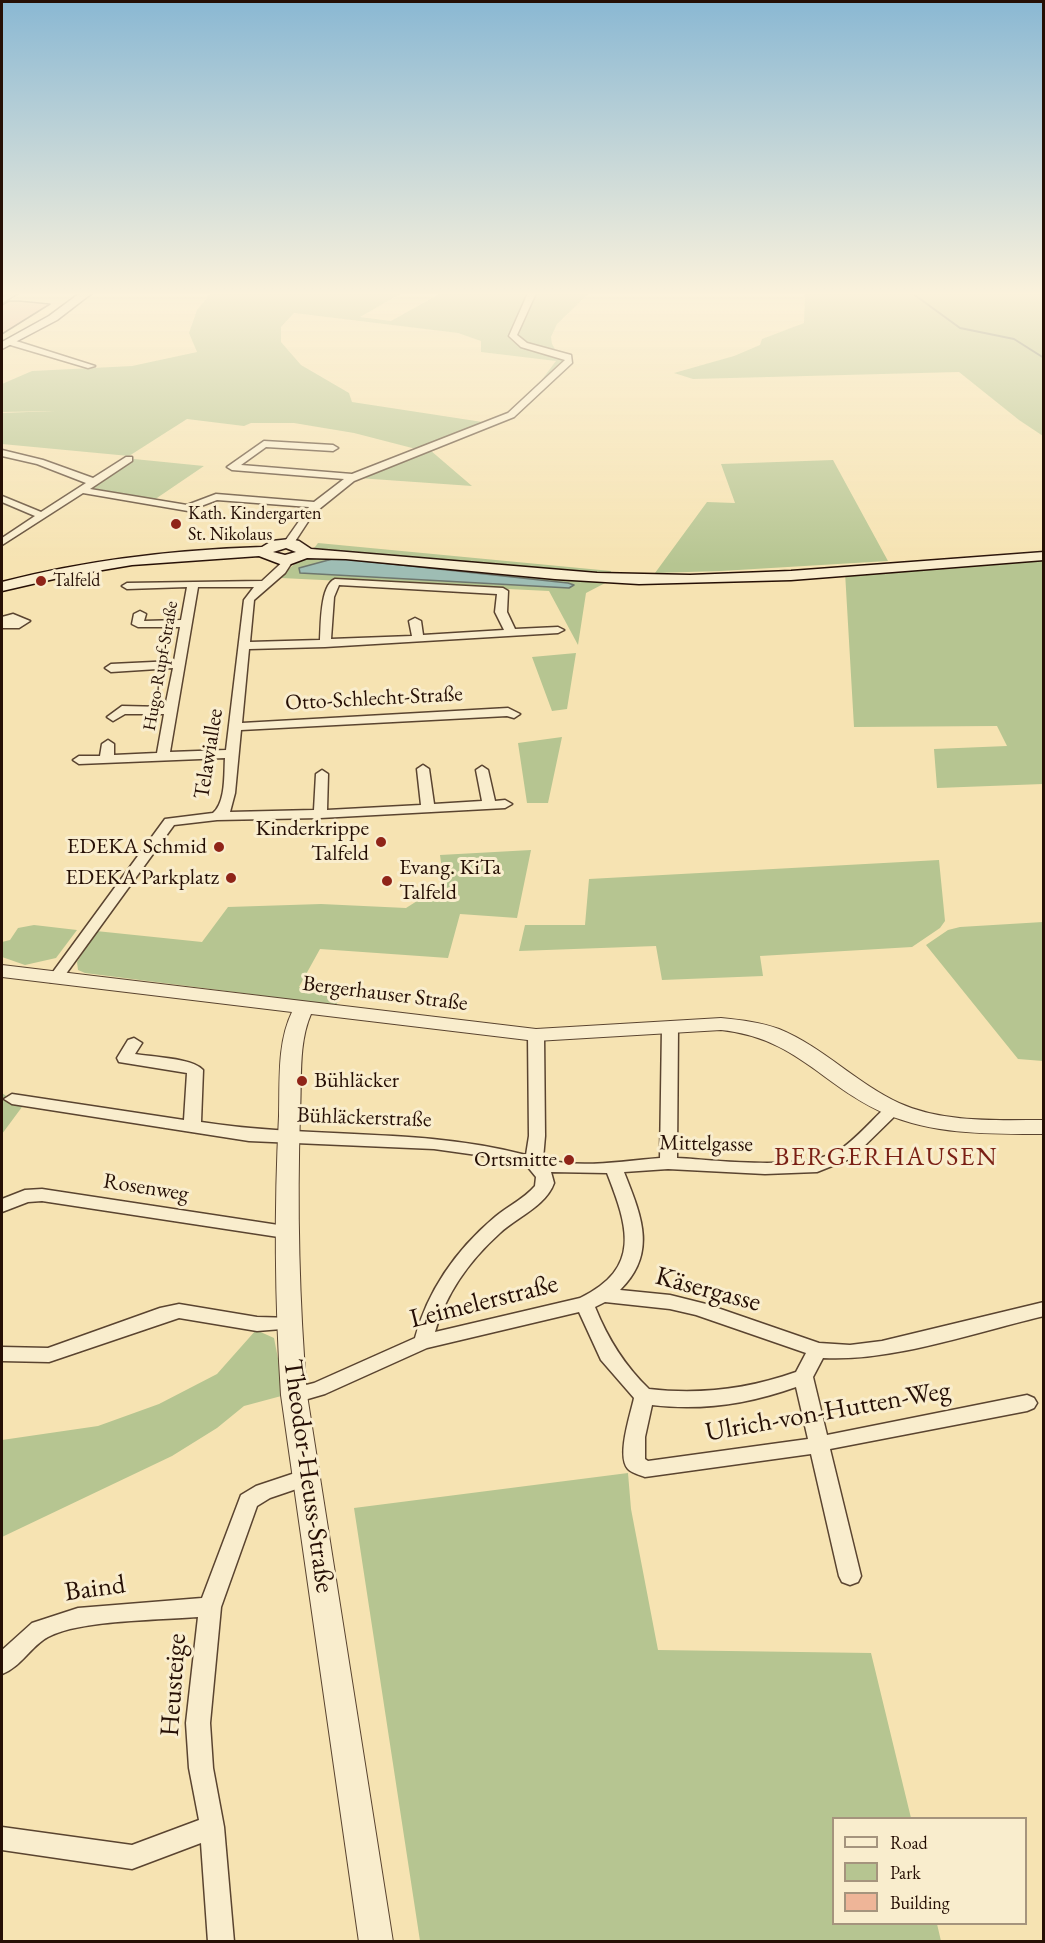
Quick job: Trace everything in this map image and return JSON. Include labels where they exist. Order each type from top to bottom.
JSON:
[{"type":"main road","points":[[269,555],[271,546],[288,544],[302,547],[304,553]]},
{"type":"main road","points":[[2,587],[123,560],[199,552],[269,555],[289,559],[304,553],[395,558],[572,576],[660,579],[756,576],[1044,556]]},
{"type":"street","points":[[288,544],[298,525],[340,484],[511,416],[547,384]]},
{"type":"street","points":[[333,448],[264,444],[232,467],[353,477]]},
{"type":"street","points":[[2,453],[40,462],[94,482]]},
{"type":"street","points":[[2,542],[129,459]]},
{"type":"street","points":[[82,490],[188,508],[216,497],[318,505]]},
{"type":"street","points":[[2,499],[44,516]]},
{"type":"street","points":[[269,555],[277,574]]},
{"type":"street","name":"Telawiallee","points":[[55,979],[164,828],[177,819],[217,816],[225,808],[249,600],[277,574],[289,559]]},
{"type":"street","points":[[325,644],[329,597],[335,582],[502,591],[501,612],[511,634]]},
{"type":"street","name":"Hugo-Rupf-Straße","points":[[193,584],[163,756],[233,754]]},
{"type":"street","name":"Hugo-Rupf-Straße","points":[[127,586],[265,584]]},
{"type":"street","points":[[140,614],[138,624],[187,623]]},
{"type":"street","points":[[415,621],[418,639]]},
{"type":"street","points":[[243,646],[325,644],[558,630]]},
{"type":"street","points":[[111,668],[180,664]]},
{"type":"street","points":[[113,717],[122,710],[172,711]]},
{"type":"street","name":"Otto-Schlecht-Straße","points":[[236,727],[514,714]]},
{"type":"street","points":[[108,744],[106,754],[111,759]]},
{"type":"street","points":[[79,760],[163,756]]},
{"type":"street","points":[[423,769],[429,808]]},
{"type":"street","points":[[482,770],[489,804]]},
{"type":"street","points":[[320,814],[322,774]]},
{"type":"street","points":[[217,816],[320,814],[506,804]]},
{"type":"street","name":"Bergerhauser Straße","points":[[2,971],[303,1009],[536,1035],[739,1024],[765,1029],[806,1051],[865,1093],[894,1109],[929,1119],[963,1125],[1044,1127]]},
{"type":"street","name":"Theodor-Heuss-Straße","points":[[303,1009],[295,1027],[287,1138],[285,1232],[287,1323],[294,1395],[376,1941]]},
{"type":"street","points":[[668,1163],[670,1027]]},
{"type":"street","points":[[423,1342],[427,1323],[450,1277],[506,1217],[540,1192],[544,1186],[545,1178],[534,1163],[537,1136],[536,1035]]},
{"type":"street","points":[[134,1043],[125,1058],[195,1070],[192,1128]]},
{"type":"street","name":"Bühläckerstraße","points":[[12,1099],[192,1128],[287,1138],[434,1143],[491,1150],[534,1163]]},
{"type":"street","name":"Mittelgasse","points":[[534,1163],[556,1168],[614,1168],[668,1163],[765,1168],[817,1166],[846,1154],[894,1109]]},
{"type":"street","points":[[585,1304],[603,1295],[627,1271],[634,1247],[632,1219],[614,1168]]},
{"type":"street","name":"Rosenweg","points":[[2,1206],[25,1196],[42,1195],[285,1232]]},
{"type":"street","name":"Käsergasse","points":[[603,1295],[670,1302],[699,1309],[818,1350],[850,1352],[882,1348],[1044,1309]]},
{"type":"street","name":"Leimelerstraße","points":[[294,1395],[318,1389],[423,1342],[585,1304],[608,1357],[620,1374],[644,1396]]},
{"type":"street","points":[[2,1354],[49,1355],[167,1313],[179,1311],[256,1324],[287,1323]]},
{"type":"street","points":[[818,1350],[803,1377],[850,1576]]},
{"type":"street","points":[[644,1396],[696,1401],[727,1398],[803,1377]]},
{"type":"street","name":"Ulrich-von-Hutten-Weg","points":[[644,1396],[635,1435],[634,1456],[639,1467],[653,1469],[818,1445],[1027,1403]]},
{"type":"street","name":"Heusteige","points":[[212,1941],[221,1916],[212,1827],[201,1768],[198,1724],[210,1607],[248,1501],[263,1492],[307,1477]]},
{"type":"street","name":"Baind","points":[[2,1664],[40,1630],[78,1617],[210,1607]]},
{"type":"street","points":[[2,1839],[132,1857],[212,1827]]},
{"type":"street","points":[[221,1916],[221,1941]]},
{"type":"green space","points":[[2,384],[333,384],[349,393],[352,402],[489,423],[416,449],[354,433],[294,423],[251,423],[244,426],[187,419],[129,456],[2,444],[2,413],[55,411],[2,412]]},
{"type":"green space","points":[[974,384],[1043,384],[1043,436]]},
{"type":"green space","points":[[430,450],[472,486],[358,478]]},
{"type":"green space","points":[[134,459],[204,466],[151,502],[90,489]]},
{"type":"green space","points":[[833,460],[888,561],[655,573],[707,502],[735,503],[721,464]]},
{"type":"green space","points":[[318,543],[611,571],[609,581],[586,593],[578,645],[549,591],[281,578]]},
{"type":"green space","points":[[1043,559],[1043,784],[937,788],[934,749],[1007,746],[997,726],[854,727],[845,572]]},
{"type":"green space","points":[[576,653],[567,709],[552,711],[532,657]]},
{"type":"green space","points":[[562,737],[548,803],[527,803],[518,743]]},
{"type":"green space","points":[[531,850],[517,918],[460,914],[448,958],[320,949],[299,987],[342,994],[336,1005],[85,973],[78,970],[77,962],[96,931],[202,942],[228,907],[321,904],[406,908],[444,884],[440,855]]},
{"type":"green space","points":[[939,860],[945,921],[940,928],[912,947],[760,956],[763,976],[662,980],[656,946],[519,951],[525,925],[585,925],[589,879]]},
{"type":"green space","points":[[1043,922],[1043,1061],[1018,1059],[926,945],[948,930],[960,927]]},
{"type":"green space","points":[[34,925],[77,930],[56,958],[25,965],[2,957],[2,942],[10,940],[18,928]]},
{"type":"green space","points":[[2,1093],[22,1107],[2,1134]]},
{"type":"green space","points":[[256,1330],[274,1338],[285,1395],[244,1406],[217,1428],[172,1456],[2,1537],[2,1440],[98,1426],[159,1404],[217,1374]]},
{"type":"green space","points":[[628,1473],[631,1509],[658,1650],[871,1653],[911,1817],[832,1817],[832,1925],[937,1925],[941,1941],[420,1941],[354,1508]]},
{"type":"water","points":[[336,558],[574,585],[569,588],[300,573],[299,568]]},
{"type":"place","name":"Kath. Kindergarten St. Nikolaus","points":[[176,524]]},
{"type":"place","name":"Talfeld","points":[[41,581]]},
{"type":"place","name":"Kinderkrippe Talfeld","points":[[381,842]]},
{"type":"place","name":"EDEKA Schmid","points":[[219,847]]},
{"type":"place","name":"EDEKA Parkplatz","points":[[231,878]]},
{"type":"place","name":"Evang. KiTa Talfeld","points":[[387,881]]},
{"type":"place","name":"Bühläcker","points":[[302,1081]]},
{"type":"place","name":"Ortsmitte","points":[[569,1160]]},
{"type":"district","name":"BERGERHAUSEN","points":[[886,1158]]}]
